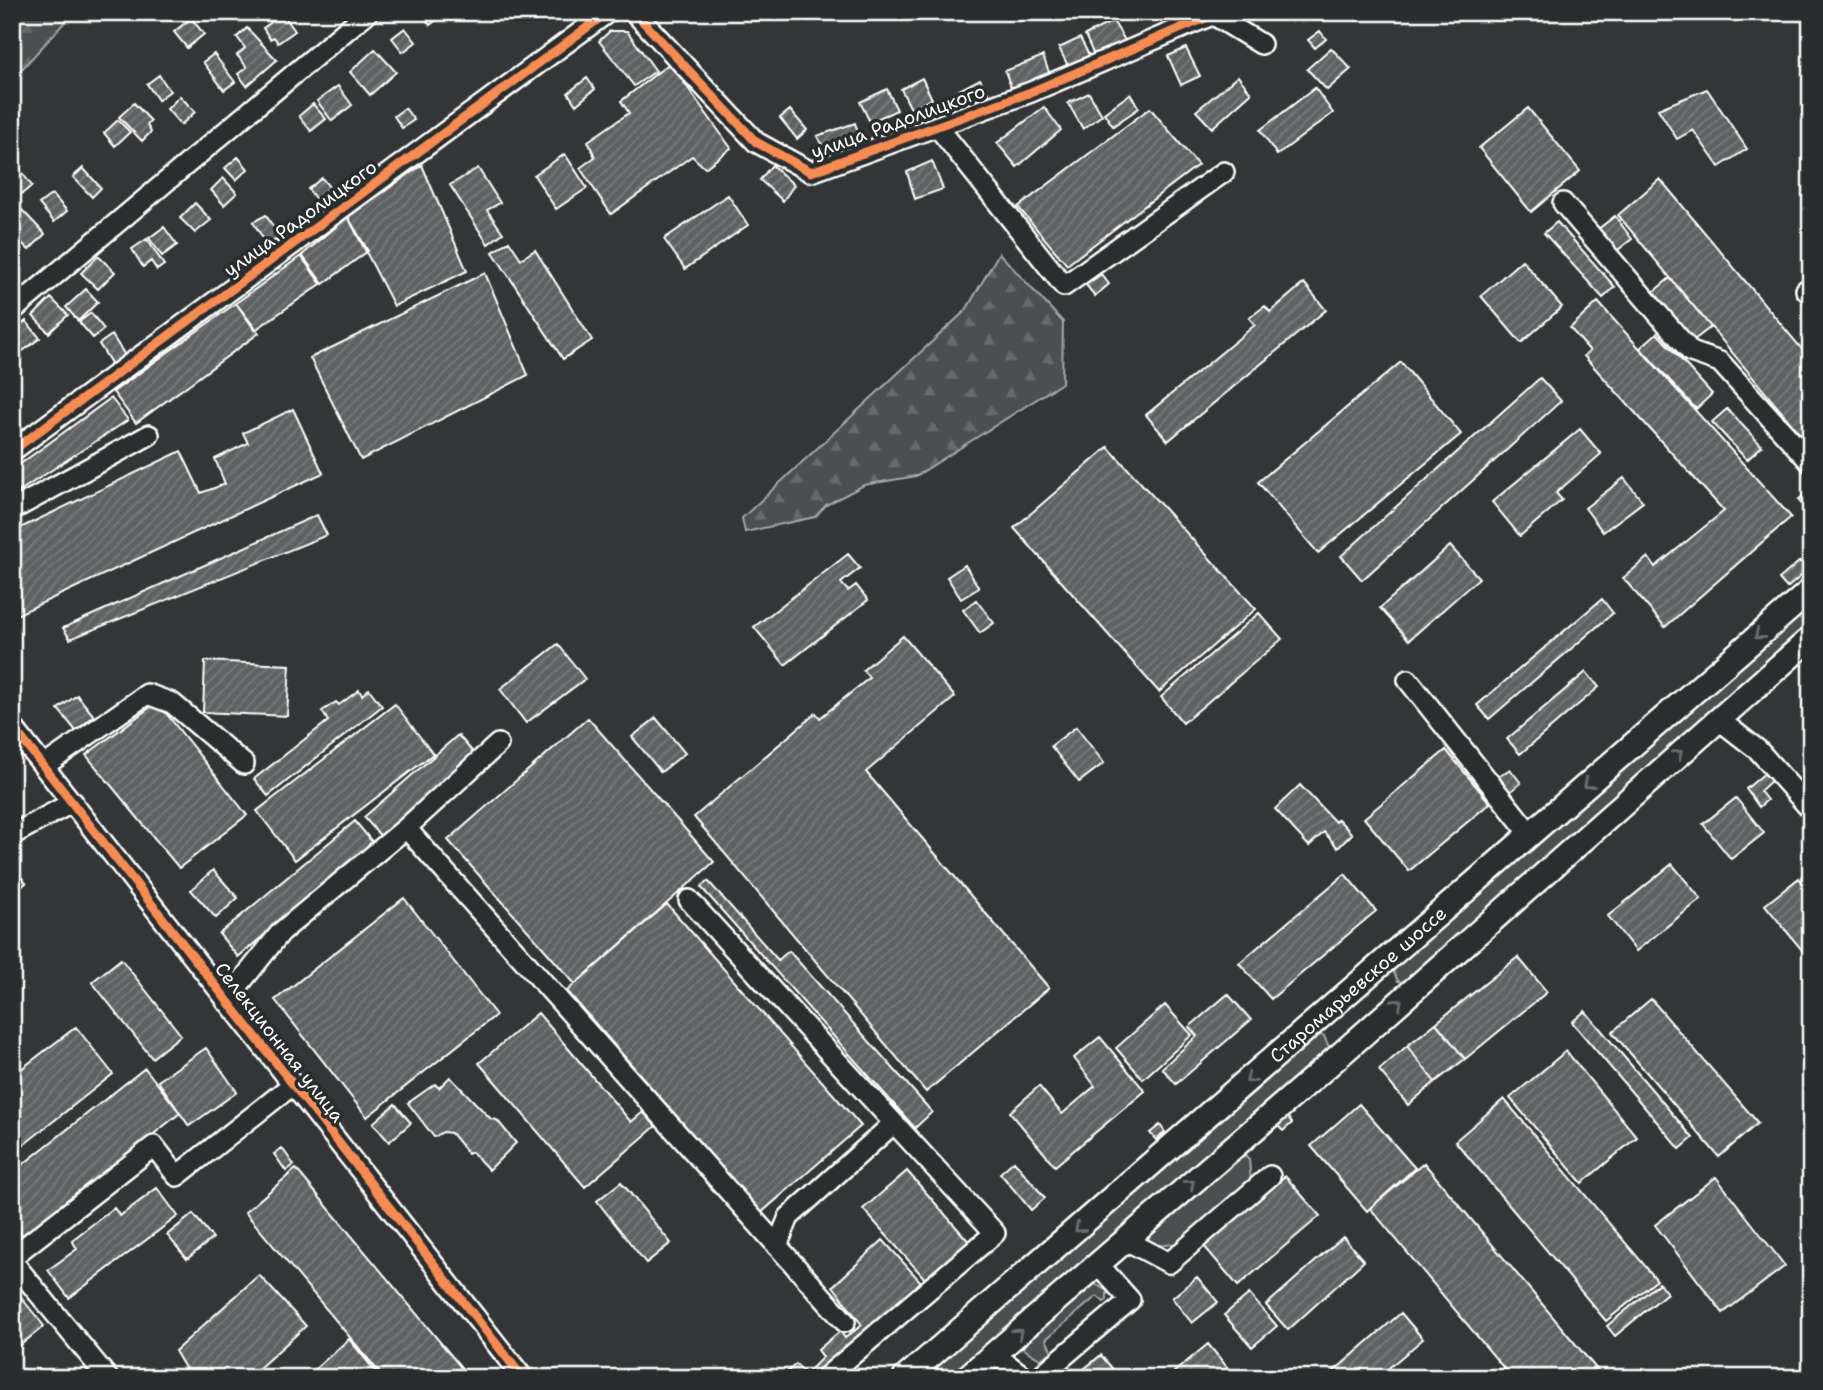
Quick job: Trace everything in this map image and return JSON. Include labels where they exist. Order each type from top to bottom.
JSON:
[{"type":"main road","name":"Старомарьевское шоссе","points":[[905,1378],[1811,590]]},
{"type":"main road","name":"Старомарьевское шоссе","points":[[966,1378],[1366,1032],[1811,638]]},
{"type":"main road","points":[[1339,1002],[1366,1032]]},
{"type":"street","points":[[12,311],[368,12]]},
{"type":"street","name":"улица Радолицкого","points":[[12,451],[608,12]]},
{"type":"street","name":"улица Радолицкого","points":[[634,12],[757,142],[811,173],[1031,92],[1216,13]]},
{"type":"street","points":[[1216,13],[1261,44]]},
{"type":"street","points":[[937,126],[1064,286],[1224,172]]},
{"type":"street","points":[[1563,203],[1691,352],[1720,362],[1811,463]]},
{"type":"street","points":[[12,510],[149,435]]},
{"type":"street","points":[[1408,680],[1531,835]]},
{"type":"street","points":[[44,766],[146,694],[172,704],[244,764]]},
{"type":"street","points":[[1718,719],[1758,750],[1811,810]]},
{"type":"street","name":"Селекционная улица","points":[[12,726],[291,1086],[523,1378]]},
{"type":"street","points":[[226,1001],[281,932],[406,828],[498,744]]},
{"type":"street","points":[[12,835],[73,802]]},
{"type":"street","points":[[406,828],[845,1322]]},
{"type":"street","points":[[689,900],[995,1233],[825,1378]]},
{"type":"street","points":[[108,1378],[12,1259],[154,1146],[177,1177],[291,1086]]},
{"type":"street","points":[[778,1246],[789,1217],[894,1123]]},
{"type":"street","points":[[1126,1240],[1169,1264],[1270,1176]]},
{"type":"street","points":[[1038,1378],[1130,1300],[1098,1264]]},
{"type":"street","points":[[994,1354],[1026,1378]]},
{"type":"green space","points":[[12,12],[74,12],[12,80]]},
{"type":"green space","points":[[999,253],[1063,322],[1062,383],[916,476],[864,485],[826,505],[815,517],[745,532],[742,518],[966,310]]},
{"type":"green space","points":[[1811,603],[1811,626],[1404,982],[1398,981],[1392,969]]},
{"type":"green space","points":[[1319,1035],[1324,1036],[1329,1047],[948,1378],[924,1378]]},
{"type":"green space","points":[[1243,1153],[1249,1159],[1251,1182],[1180,1242],[1161,1245],[1145,1238]]},
{"type":"green space","points":[[1095,1284],[1107,1291],[1107,1300],[1104,1302],[1097,1296],[1046,1339],[1052,1352],[1040,1359],[1024,1349],[1023,1345]]},
{"type":"building","points":[[440,12],[443,15],[430,25],[422,13]]},
{"type":"building","points":[[1521,12],[1539,12],[1528,21]]},
{"type":"building","points":[[283,14],[295,31],[278,43],[274,37],[270,39],[263,28]]},
{"type":"building","points":[[191,18],[204,34],[187,48],[174,32]]},
{"type":"building","points":[[1113,21],[1126,42],[1095,58],[1085,35]]},
{"type":"building","points":[[247,28],[277,60],[247,86],[238,74],[247,67],[237,55],[245,48],[237,37]]},
{"type":"building","points":[[405,28],[416,42],[403,52],[392,38]]},
{"type":"building","points":[[610,31],[627,31],[656,71],[634,86],[599,41]]},
{"type":"building","points":[[1320,31],[1326,39],[1315,48],[1308,40]]},
{"type":"building","points":[[1080,38],[1090,57],[1069,68],[1059,48]]},
{"type":"building","points":[[1186,48],[1200,76],[1181,85],[1168,56]]},
{"type":"building","points":[[1331,48],[1351,69],[1327,90],[1307,69]]},
{"type":"building","points":[[375,49],[396,72],[370,95],[350,72]]},
{"type":"building","points":[[214,54],[235,82],[224,90],[203,62]]},
{"type":"building","points":[[1043,56],[1050,75],[1012,90],[1005,71]]},
{"type":"building","points":[[670,63],[731,148],[705,168],[692,156],[611,214],[580,168],[595,157],[588,141],[629,113],[621,101]]},
{"type":"building","points":[[159,75],[170,91],[158,100],[147,84]]},
{"type":"building","points":[[1238,76],[1251,93],[1212,128],[1196,111]]},
{"type":"building","points":[[587,78],[595,89],[576,105],[568,93]]},
{"type":"building","points":[[922,78],[932,99],[911,109],[901,89]]},
{"type":"building","points":[[980,79],[989,94],[969,105],[959,90]]},
{"type":"building","points":[[338,86],[352,105],[332,121],[317,101]]},
{"type":"building","points":[[1315,88],[1333,113],[1277,155],[1260,130]]},
{"type":"building","points":[[887,89],[897,110],[870,122],[860,102]]},
{"type":"building","points":[[1707,89],[1747,149],[1719,167],[1693,130],[1677,139],[1658,109]]},
{"type":"building","points":[[1089,93],[1102,115],[1083,129],[1068,103]]},
{"type":"building","points":[[1130,94],[1139,108],[1113,126],[1104,113]]},
{"type":"building","points":[[180,96],[195,112],[181,125],[167,109]]},
{"type":"building","points":[[134,103],[151,121],[147,125],[151,132],[142,141],[119,117]]},
{"type":"building","points":[[313,104],[326,119],[311,131],[299,116]]},
{"type":"building","points":[[1044,107],[1061,130],[1017,167],[997,143]]},
{"type":"building","points":[[405,108],[414,120],[402,128],[394,116]]},
{"type":"building","points":[[1150,108],[1198,165],[1067,265],[1018,207]]},
{"type":"building","points":[[1528,108],[1580,171],[1531,212],[1479,148]]},
{"type":"building","points":[[790,110],[807,130],[797,139],[780,118]]},
{"type":"building","points":[[118,120],[130,132],[115,146],[104,133]]},
{"type":"building","points":[[855,123],[861,142],[826,153],[817,136]]},
{"type":"building","points":[[565,154],[587,188],[556,209],[534,175]]},
{"type":"building","points":[[238,157],[248,169],[236,180],[225,168]]},
{"type":"building","points":[[932,161],[943,189],[915,199],[907,172]]},
{"type":"building","points":[[422,165],[467,271],[394,306],[348,217]]},
{"type":"building","points":[[772,165],[794,185],[783,201],[760,180]]},
{"type":"building","points":[[83,168],[101,188],[92,197],[73,177]]},
{"type":"building","points":[[478,168],[500,203],[487,210],[503,233],[488,244],[450,185]]},
{"type":"building","points":[[20,170],[32,186],[19,196],[12,188],[12,177]]},
{"type":"building","points":[[223,178],[237,193],[224,205],[211,190]]},
{"type":"building","points":[[322,178],[336,196],[322,207],[308,189]]},
{"type":"building","points":[[1660,179],[1811,360],[1809,445],[1618,215]]},
{"type":"building","points":[[52,194],[67,211],[54,222],[39,204]]},
{"type":"building","points":[[728,195],[748,225],[685,269],[664,239]]},
{"type":"building","points":[[195,203],[211,220],[195,233],[180,218]]},
{"type":"building","points":[[21,209],[45,234],[29,250],[12,233],[12,217]]},
{"type":"building","points":[[266,215],[280,238],[267,245],[253,222]]},
{"type":"building","points":[[1615,216],[1632,239],[1614,253],[1597,230]]},
{"type":"building","points":[[348,217],[368,251],[323,284],[302,255]]},
{"type":"building","points":[[1557,222],[1615,287],[1603,298],[1544,233]]},
{"type":"building","points":[[164,227],[177,245],[162,256],[149,238]]},
{"type":"building","points":[[147,239],[164,265],[157,270],[151,261],[143,267],[132,249]]},
{"type":"building","points":[[509,241],[521,259],[535,250],[592,340],[563,359],[493,252]]},
{"type":"building","points":[[98,256],[115,272],[98,289],[81,273]]},
{"type":"building","points":[[301,256],[321,284],[255,330],[236,303]]},
{"type":"building","points":[[1522,260],[1562,307],[1521,343],[1481,296]]},
{"type":"building","points":[[485,273],[528,375],[361,460],[310,358]]},
{"type":"building","points":[[1101,274],[1109,284],[1095,296],[1086,285]]},
{"type":"building","points":[[1670,278],[1711,327],[1694,340],[1653,292]]},
{"type":"building","points":[[1304,283],[1326,310],[1168,441],[1146,415],[1255,325],[1249,318],[1265,306],[1270,312]]},
{"type":"building","points":[[86,289],[98,302],[78,321],[66,307]]},
{"type":"building","points":[[51,298],[68,315],[49,333],[33,316]]},
{"type":"building","points":[[1598,302],[1791,517],[1665,627],[1623,578],[1648,557],[1655,567],[1724,511],[1584,356],[1590,351],[1570,328]]},
{"type":"building","points":[[236,303],[259,333],[136,423],[113,392]]},
{"type":"building","points":[[91,313],[104,329],[93,338],[79,322]]},
{"type":"building","points":[[26,321],[40,338],[23,351],[12,338],[12,332]]},
{"type":"building","points":[[1657,333],[1712,394],[1696,409],[1640,348]]},
{"type":"building","points":[[112,335],[126,357],[113,366],[99,344]]},
{"type":"building","points":[[12,345],[22,357],[12,365]]},
{"type":"building","points":[[1401,362],[1461,434],[1318,553],[1258,482]]},
{"type":"building","points":[[1540,378],[1561,401],[1362,580],[1341,556]]},
{"type":"building","points":[[111,398],[128,420],[12,496],[12,470]]},
{"type":"building","points":[[293,409],[323,473],[12,617],[12,532],[181,451],[201,493],[225,484],[215,459],[248,443],[243,433]]},
{"type":"building","points":[[1727,409],[1762,446],[1747,460],[1712,422]]},
{"type":"building","points":[[1580,429],[1601,454],[1556,493],[1562,500],[1520,536],[1492,502]]},
{"type":"building","points":[[1108,447],[1256,609],[1159,692],[1014,528]]},
{"type":"building","points":[[1624,478],[1643,502],[1603,532],[1585,508]]},
{"type":"building","points":[[1811,490],[1811,504],[1806,509],[1798,500]]},
{"type":"building","points":[[317,515],[327,535],[70,639],[63,628]]},
{"type":"building","points":[[1450,546],[1479,578],[1409,640],[1380,608]]},
{"type":"building","points":[[848,554],[860,568],[841,583],[848,591],[856,585],[868,600],[785,665],[754,627]]},
{"type":"building","points":[[1800,561],[1808,570],[1787,588],[1779,579]]},
{"type":"building","points":[[965,565],[979,588],[961,599],[947,577]]},
{"type":"building","points":[[1602,599],[1613,613],[1489,719],[1477,705]]},
{"type":"building","points":[[976,600],[994,623],[980,633],[963,610]]},
{"type":"building","points":[[1259,613],[1282,639],[1183,723],[1161,697]]},
{"type":"building","points":[[903,636],[955,697],[866,772],[1049,988],[926,1092],[694,817],[816,713],[820,718],[869,678],[863,670]]},
{"type":"building","points":[[558,644],[585,679],[526,723],[500,689]]},
{"type":"building","points":[[205,661],[290,665],[287,716],[203,712]]},
{"type":"building","points":[[1586,672],[1599,687],[1520,754],[1507,739]]},
{"type":"building","points":[[369,689],[382,706],[268,796],[254,779],[328,721],[322,711],[336,702],[339,705],[359,690],[362,695]]},
{"type":"building","points":[[77,695],[94,716],[76,731],[58,709]]},
{"type":"building","points":[[395,704],[433,754],[295,860],[257,811]]},
{"type":"building","points":[[152,706],[165,712],[247,815],[179,868],[86,755]]},
{"type":"building","points":[[588,718],[714,862],[575,984],[448,840]]},
{"type":"building","points":[[656,718],[685,753],[661,772],[632,737]]},
{"type":"building","points":[[1076,727],[1104,763],[1079,782],[1051,746]]},
{"type":"building","points":[[458,735],[477,757],[383,839],[364,817]]},
{"type":"building","points":[[1446,750],[1490,803],[1409,871],[1364,818]]},
{"type":"building","points":[[1510,769],[1521,783],[1510,792],[1498,777]]},
{"type":"building","points":[[1766,772],[1772,780],[1760,791],[1767,800],[1759,807],[1746,789]]},
{"type":"building","points":[[1300,785],[1335,822],[1338,819],[1352,834],[1338,848],[1324,832],[1309,846],[1275,809]]},
{"type":"building","points":[[1736,798],[1764,833],[1731,859],[1703,824]]},
{"type":"building","points":[[355,821],[374,844],[238,957],[219,934]]},
{"type":"building","points":[[1672,864],[1701,899],[1636,951],[1608,916]]},
{"type":"building","points":[[12,866],[26,883],[12,895]]},
{"type":"building","points":[[213,870],[238,898],[216,918],[191,890]]},
{"type":"building","points":[[1345,874],[1376,911],[1271,999],[1239,963]]},
{"type":"building","points":[[1799,878],[1811,893],[1811,961],[1765,905]]},
{"type":"building","points":[[708,881],[778,960],[789,951],[932,1112],[915,1128],[701,887]]},
{"type":"building","points":[[404,898],[496,1015],[367,1117],[275,1000]]},
{"type":"building","points":[[667,904],[861,1126],[761,1213],[567,991]]},
{"type":"building","points":[[1518,957],[1547,992],[1465,1059],[1436,1023]]},
{"type":"building","points":[[121,959],[181,1035],[152,1058],[92,982]]},
{"type":"building","points":[[1228,994],[1251,1020],[1176,1084],[1162,1068],[1197,1036],[1189,1027]]},
{"type":"building","points":[[1651,999],[1758,1123],[1719,1157],[1612,1032]]},
{"type":"building","points":[[1165,1005],[1192,1035],[1143,1079],[1116,1048]]},
{"type":"building","points":[[1585,1011],[1693,1138],[1680,1149],[1572,1022]]},
{"type":"building","points":[[538,1013],[631,1122],[643,1112],[656,1126],[585,1187],[479,1063]]},
{"type":"building","points":[[1436,1023],[1465,1059],[1435,1082],[1407,1046]]},
{"type":"building","points":[[76,1027],[113,1074],[12,1154],[12,1076]]},
{"type":"building","points":[[1100,1037],[1145,1091],[1055,1166],[1010,1112],[1039,1086],[1062,1114],[1095,1086],[1074,1058]]},
{"type":"building","points":[[1407,1046],[1435,1082],[1408,1105],[1379,1070]]},
{"type":"building","points":[[206,1048],[237,1092],[189,1126],[158,1081]]},
{"type":"building","points":[[1566,1051],[1637,1137],[1582,1183],[1510,1098]]},
{"type":"building","points":[[145,1068],[180,1113],[24,1237],[12,1222],[12,1173]]},
{"type":"building","points":[[450,1077],[491,1119],[497,1120],[516,1143],[489,1170],[472,1152],[468,1154],[451,1133],[443,1132],[434,1137],[408,1103],[435,1084],[439,1088]]},
{"type":"building","points":[[1504,1099],[1657,1280],[1606,1321],[1455,1141]]},
{"type":"building","points":[[395,1104],[411,1123],[389,1142],[373,1123]]},
{"type":"building","points":[[1359,1104],[1415,1168],[1367,1211],[1311,1146]]},
{"type":"building","points":[[1287,1116],[1292,1123],[1283,1131],[1277,1125]]},
{"type":"building","points":[[1160,1125],[1165,1132],[1156,1140],[1150,1133]]},
{"type":"building","points":[[282,1148],[294,1165],[286,1171],[274,1154]]},
{"type":"building","points":[[1014,1161],[1045,1198],[1031,1210],[1000,1173]]},
{"type":"building","points":[[1424,1163],[1604,1378],[1512,1378],[1370,1208]]},
{"type":"building","points":[[296,1169],[470,1378],[384,1378],[245,1212]]},
{"type":"building","points":[[907,1171],[978,1252],[935,1290],[863,1209]]},
{"type":"building","points":[[1285,1176],[1320,1216],[1238,1286],[1204,1246]]},
{"type":"building","points":[[1716,1177],[1785,1266],[1723,1313],[1655,1225]]},
{"type":"building","points":[[621,1182],[671,1243],[646,1263],[597,1201]]},
{"type":"building","points":[[157,1188],[178,1216],[69,1298],[48,1270],[77,1249],[72,1240],[114,1208],[120,1216]]},
{"type":"building","points":[[193,1214],[213,1238],[187,1259],[167,1235]]},
{"type":"building","points":[[1343,1237],[1364,1261],[1288,1330],[1266,1305]]},
{"type":"building","points":[[883,1240],[929,1291],[831,1378],[780,1378],[796,1364],[806,1374],[823,1357],[818,1350],[840,1331],[845,1338],[862,1325],[833,1286]]},
{"type":"building","points":[[259,1275],[306,1326],[248,1378],[191,1378],[175,1351]]},
{"type":"building","points":[[1197,1277],[1218,1302],[1192,1323],[1172,1298]]},
{"type":"building","points":[[1659,1283],[1667,1293],[1615,1336],[1607,1326]]},
{"type":"building","points":[[12,1286],[44,1326],[18,1347],[12,1339]]},
{"type":"building","points":[[1249,1294],[1277,1326],[1252,1347],[1224,1315]]},
{"type":"building","points":[[1401,1313],[1423,1339],[1377,1378],[1326,1378]]},
{"type":"building","points":[[349,1339],[381,1378],[305,1378]]},
{"type":"building","points":[[1208,1344],[1236,1378],[1167,1378]]},
{"type":"building","points":[[1101,1355],[1120,1378],[1073,1378]]},
{"type":"cycle path","points":[[12,451],[608,12]]},
{"type":"cycle path","points":[[634,12],[756,142],[811,172],[1031,92],[1219,12]]},
{"type":"cycle path","points":[[12,726],[523,1378]]}]
